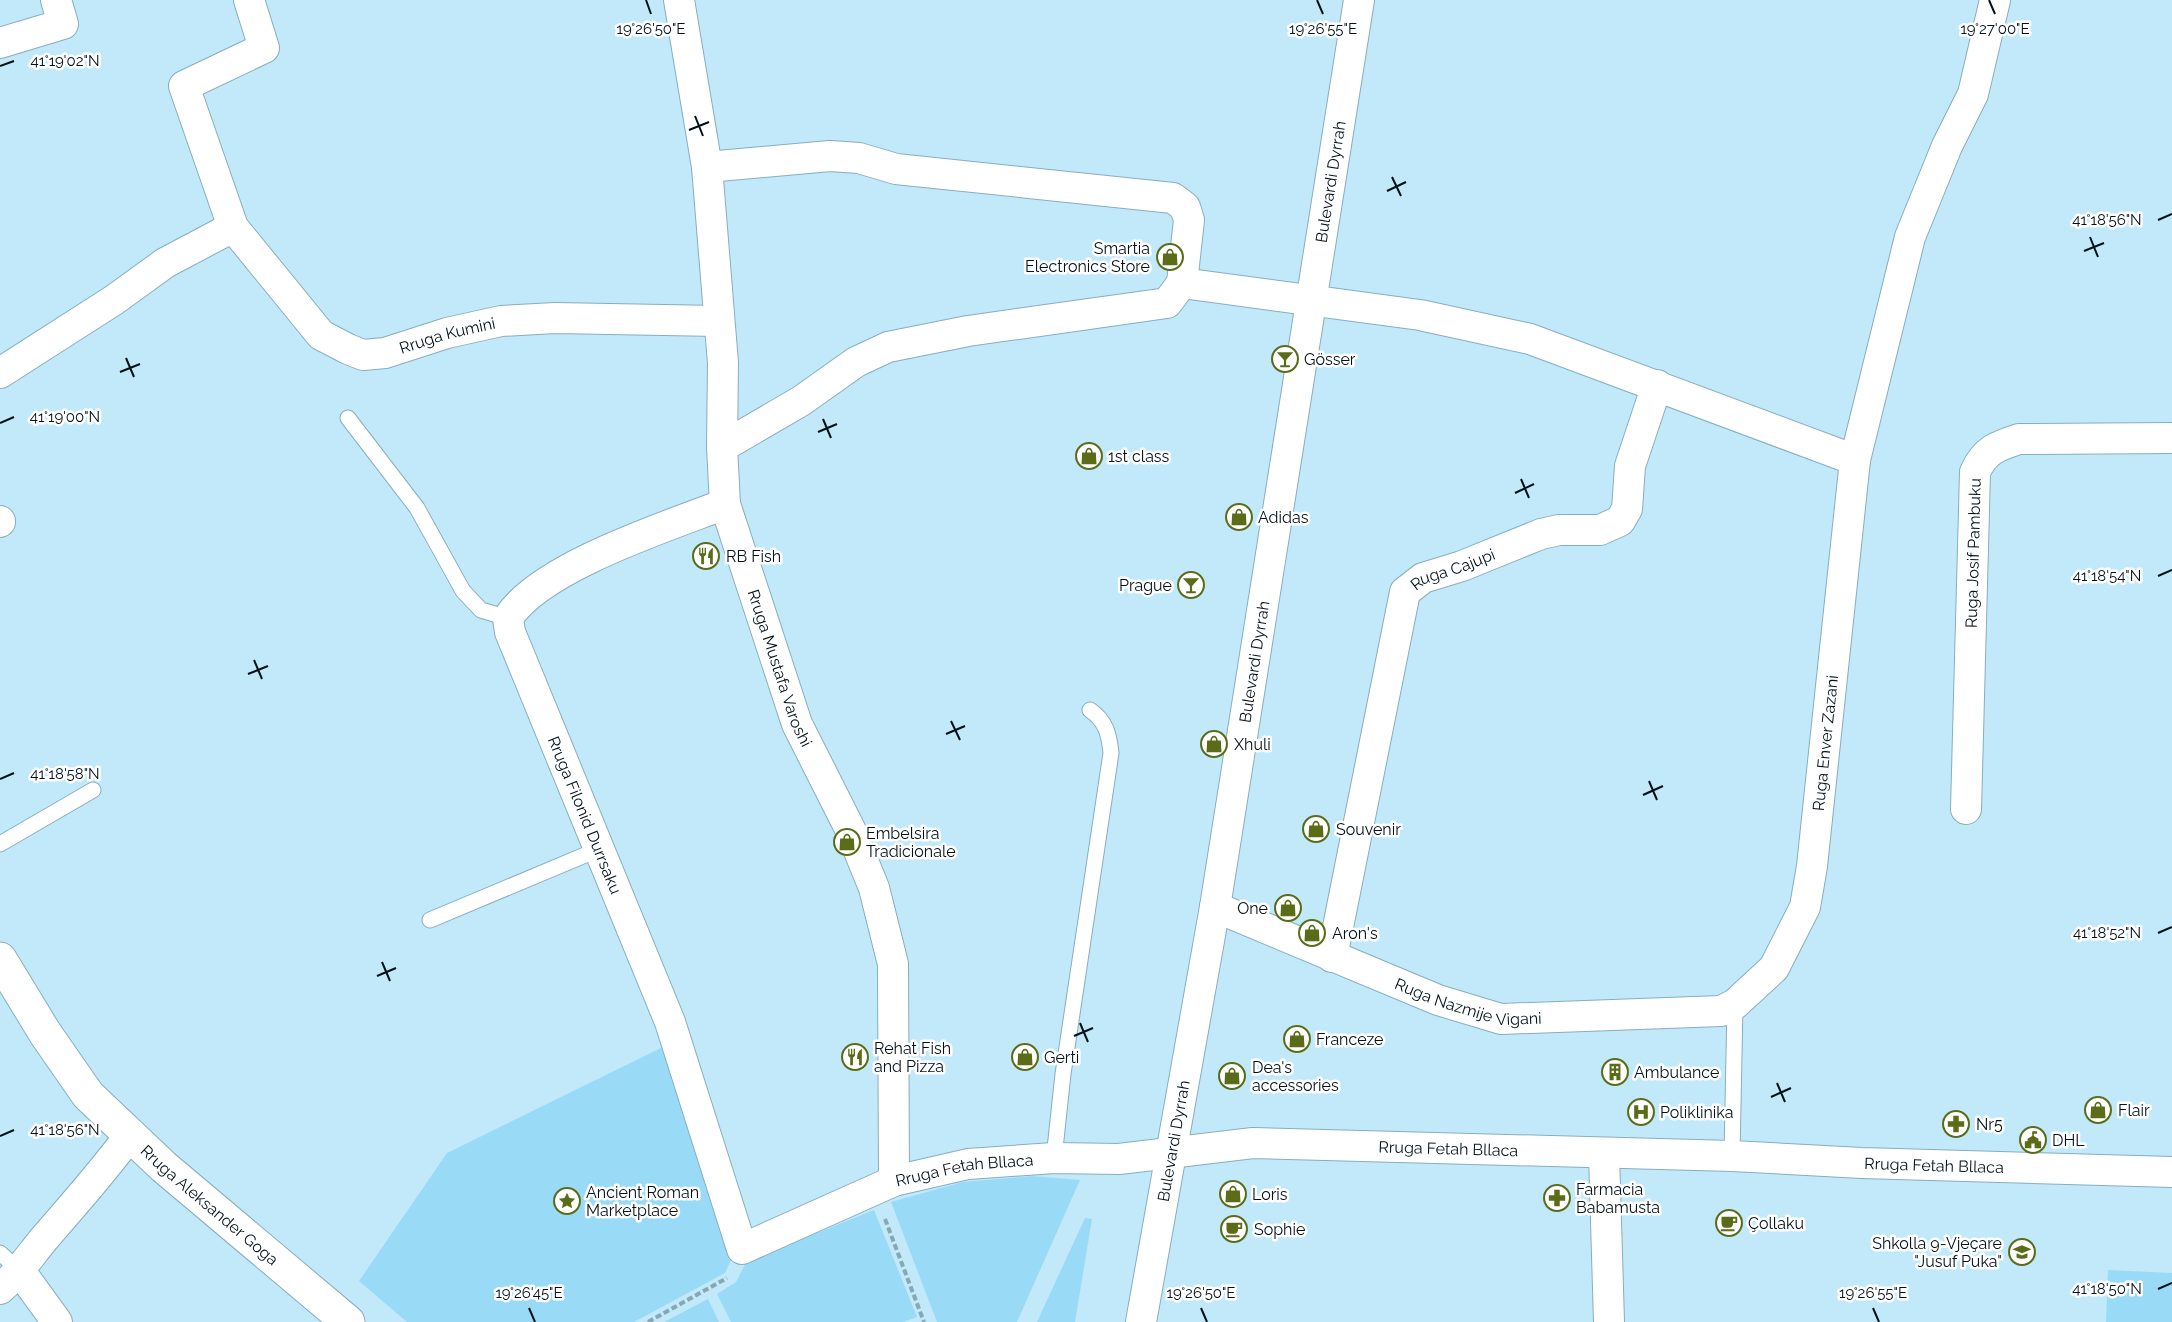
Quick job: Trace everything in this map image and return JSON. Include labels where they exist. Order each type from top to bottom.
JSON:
[{"type":"main road","name":"Rruga Aleksander Goga","points":[[0,959],[45,1033],[88,1095],[172,1174],[348,1322]]},
{"type":"street","name":"Rruga Kumini","points":[[249,0],[264,48],[184,87],[233,227],[321,335],[363,355],[385,353],[447,333],[501,321],[555,318],[718,321]]},
{"type":"street","name":"Rruga Mustafa Varoshi","points":[[679,0],[707,167],[723,363],[722,447],[725,504],[797,724],[849,829],[874,888],[893,964],[884,1186]]},
{"type":"street","name":"Bulevardi Dyrrah","points":[[1142,1322],[1215,907],[1359,0]]},
{"type":"street","name":"Ruga Enver Zazani","points":[[1736,1004],[1774,968],[1805,907],[1812,866],[1855,460],[1910,237],[1947,146],[1973,94],[1995,0]]},
{"type":"street","points":[[0,43],[60,12]]},
{"type":"street","points":[[707,167],[840,156],[859,158],[896,169],[1012,179],[1173,198],[1185,207],[1189,220],[1182,283],[1167,303],[968,331],[888,347],[856,362],[801,401],[722,447]]},
{"type":"street","points":[[0,373],[114,300],[165,263],[233,227]]},
{"type":"street","points":[[1182,283],[1420,315],[1530,339],[1855,460]]},
{"type":"street","name":"Ruga Cajupi","points":[[1332,957],[1405,592],[1423,578],[1461,566],[1541,534],[1559,530],[1599,530],[1620,521],[1627,509],[1630,466],[1657,386]]},
{"type":"street","name":"Ruga Josif Pambuku","points":[[1966,809],[1975,472],[1981,457],[1999,445],[2019,440],[2172,438]]},
{"type":"street","points":[[508,618],[523,597],[565,572],[628,542],[725,504]]},
{"type":"street","name":"Rruga Filonid Durrsaku","points":[[508,618],[510,632],[597,850],[619,896],[670,1022],[742,1249]]},
{"type":"street","name":"Ruga Nazmije Vigani","points":[[1215,907],[1438,1000],[1501,1019],[1720,1011],[1736,1004]]},
{"type":"street","points":[[57,1322],[7,1271],[41,1243],[101,1176],[130,1135]]},
{"type":"street","name":"Rruga Fetah Bllaca","points":[[742,1249],[884,1186],[968,1164],[1054,1158],[1119,1159],[1253,1143],[1732,1156],[1874,1164],[2172,1172]]},
{"type":"street","points":[[1604,1154],[1609,1322]]},
{"type":"lane","points":[[348,418],[417,508],[463,591],[481,610],[508,618]]},
{"type":"lane","points":[[1054,1158],[1063,1074],[1111,753],[1109,732],[1099,716],[1090,710]]},
{"type":"lane","points":[[0,844],[93,790]]},
{"type":"lane","points":[[430,920],[597,850]]},
{"type":"lane","points":[[1732,1156],[1736,1004]]},
{"type":"path","points":[[884,1186],[924,1322]]},
{"type":"path","points":[[648,1322],[731,1276],[742,1249]]},
{"type":"shaded area","name":"Ancient Roman Marketplace","points":[[669,1044],[736,1249],[725,1273],[634,1322],[407,1322],[359,1281],[447,1153]]},
{"type":"shaded area","points":[[1032,1176],[1080,1180],[1017,1322],[937,1322],[891,1202],[963,1182]]},
{"type":"shaded area","points":[[874,1210],[917,1317],[903,1322],[731,1322],[717,1294],[736,1282],[747,1261]]},
{"type":"shaded area","points":[[1085,1218],[1092,1219],[1075,1322],[1037,1322]]},
{"type":"shaded area","points":[[2108,1270],[2172,1273],[2172,1322],[2106,1322]]},
{"type":"shaded area","points":[[708,1299],[719,1322],[664,1322]]},
{"type":"place","name":"Smartia Electronics Store","points":[[1170,257]]},
{"type":"place","name":"Gösser","points":[[1285,359]]},
{"type":"place","name":"1st class","points":[[1089,456]]},
{"type":"place","name":"Adidas","points":[[1239,517]]},
{"type":"place","name":"RB Fish","points":[[706,556]]},
{"type":"place","name":"Prague","points":[[1191,585]]},
{"type":"place","name":"Xhuli","points":[[1214,744]]},
{"type":"place","name":"Souvenir","points":[[1316,829]]},
{"type":"place","name":"Embelsira Tradicionale","points":[[847,842]]},
{"type":"place","name":"One","points":[[1288,908]]},
{"type":"place","name":"Aron's","points":[[1312,933]]},
{"type":"place","name":"Franceze","points":[[1297,1039]]},
{"type":"place","name":"Rehat Fish and Pizza","points":[[855,1057]]},
{"type":"place","name":"Gerti","points":[[1025,1057]]},
{"type":"place","name":"Ambulance","points":[[1615,1072]]},
{"type":"place","name":"Dea's accessories","points":[[1232,1076]]},
{"type":"place","name":"Flair","points":[[2098,1110]]},
{"type":"place","name":"Poliklinika","points":[[1641,1112]]},
{"type":"place","name":"Nr5","points":[[1956,1124]]},
{"type":"place","name":"DHL","points":[[2033,1140]]},
{"type":"place","name":"Loris","points":[[1233,1194]]},
{"type":"place","name":"Farmacia Babamusta","points":[[1557,1198]]},
{"type":"place","name":"Ancient Roman Marketplace","points":[[567,1201]]},
{"type":"place","name":"Çollaku","points":[[1729,1223]]},
{"type":"place","name":"Sophie","points":[[1234,1229]]},
{"type":"place","name":"Shkolla 9-Vjeçare \"Jusuf Puka\"","points":[[2022,1252]]}]
